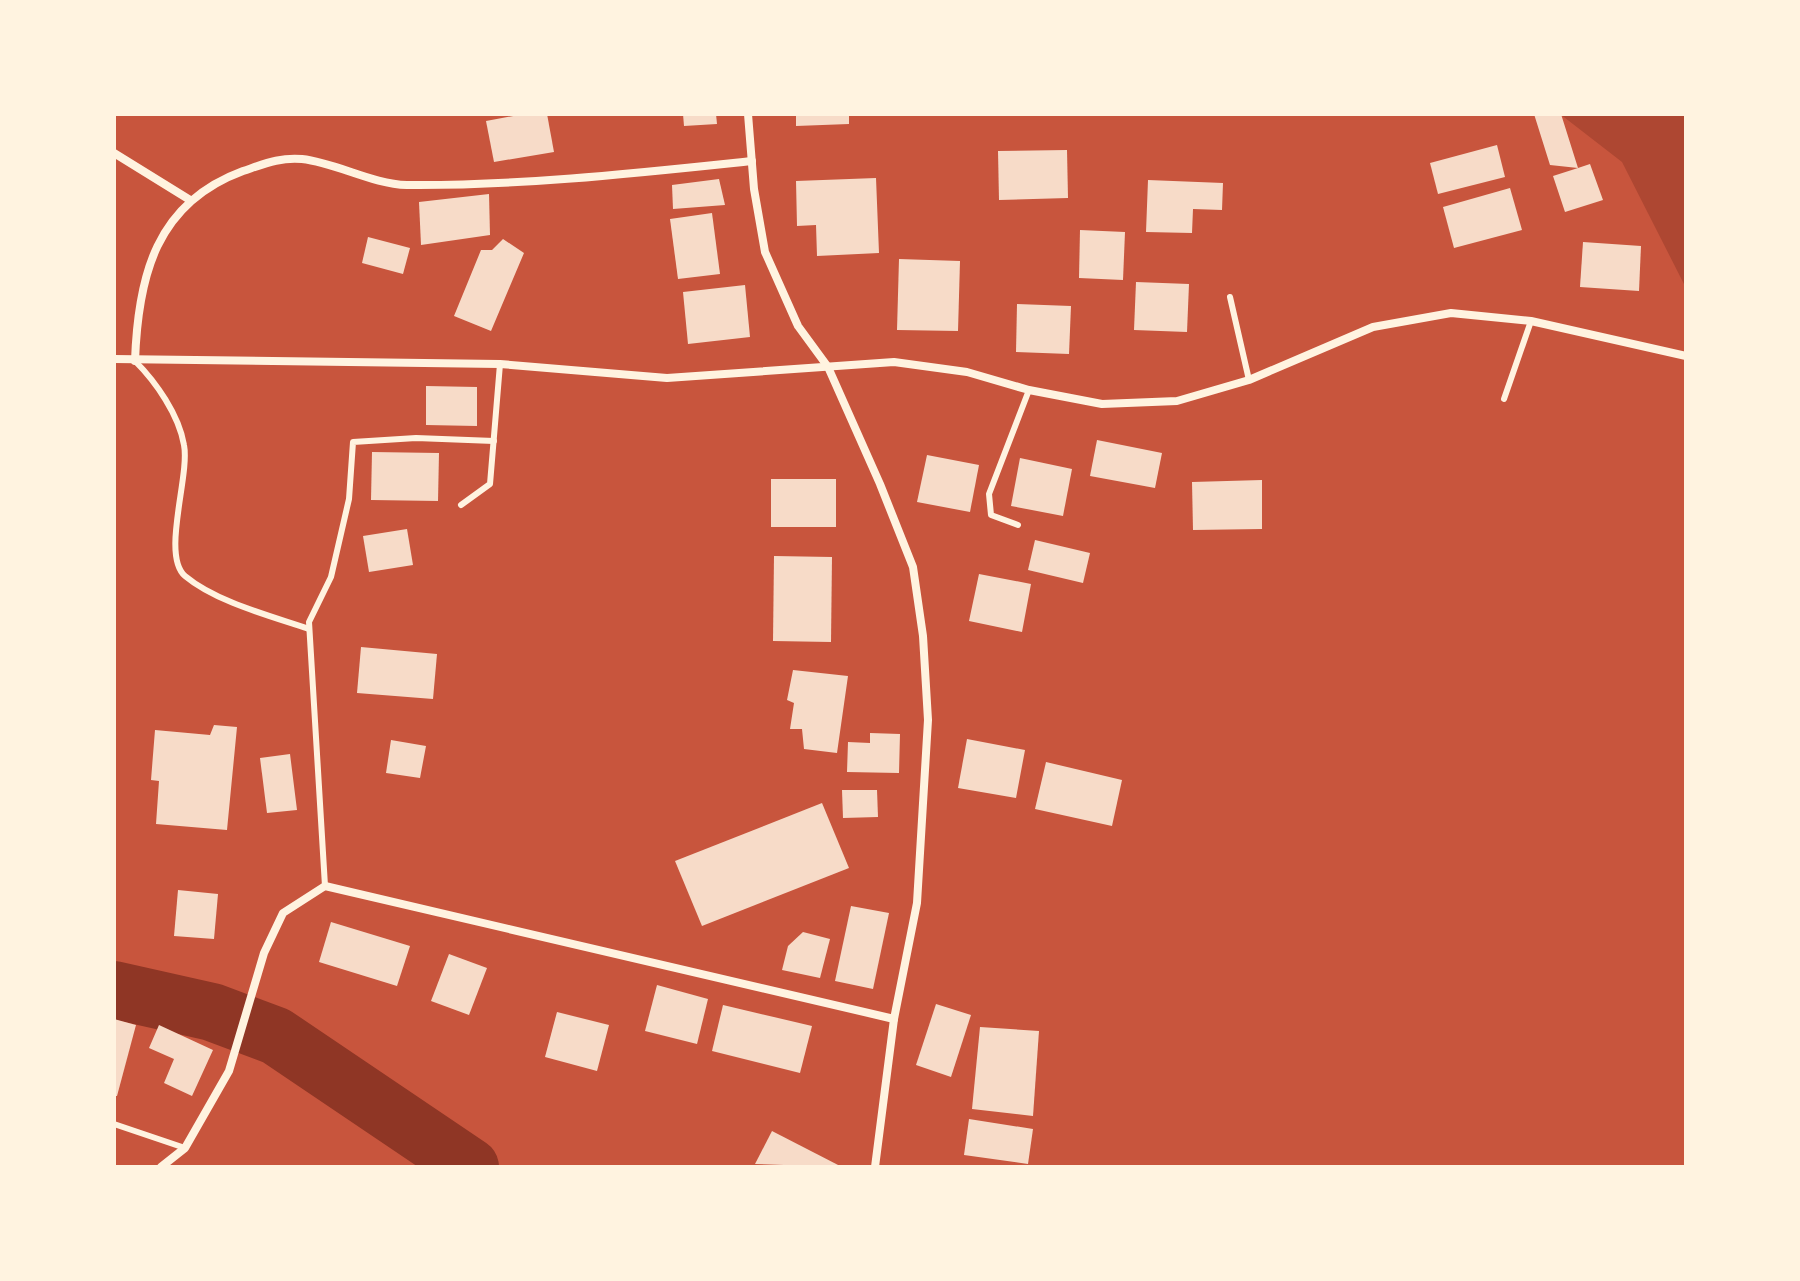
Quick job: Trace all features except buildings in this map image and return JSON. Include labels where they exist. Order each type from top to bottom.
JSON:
[{"type":"street","points":[[748,114],[765,252],[798,326],[828,367],[913,567],[923,636],[928,720],[917,903],[894,1019],[875,1167]]},
{"type":"street","points":[[114,153],[190,200]]},
{"type":"street","points":[[135,361],[136,317],[148,267],[161,237],[190,200],[229,176],[279,158],[305,159],[404,185],[535,180],[752,161]]},
{"type":"street","points":[[114,359],[500,364],[667,378],[894,362],[967,372],[1029,390],[1102,404],[1177,401],[1249,380],[1373,327],[1451,313],[1531,321],[1686,356]]},
{"type":"street","points":[[161,1167],[185,1148],[229,1071],[264,953],[283,913],[325,886],[894,1019]]},
{"type":"lane","points":[[1230,297],[1249,380]]},
{"type":"lane","points":[[1504,399],[1531,321]]},
{"type":"lane","points":[[135,361],[151,377],[184,443],[186,475],[177,521],[176,558],[184,575],[244,607],[309,629]]},
{"type":"lane","points":[[461,505],[490,484],[500,364]]},
{"type":"lane","points":[[1018,525],[991,515],[989,494],[1029,390]]},
{"type":"lane","points":[[325,886],[309,622],[331,577],[349,499],[353,442],[416,438],[494,441]]},
{"type":"lane","points":[[114,1124],[185,1148]]},
{"type":"shaded area","points":[[1560,114],[1686,114],[1686,288],[1622,162]]},
{"type":"waterway","points":[[114,990],[212,1012],[276,1036],[470,1167]]}]
